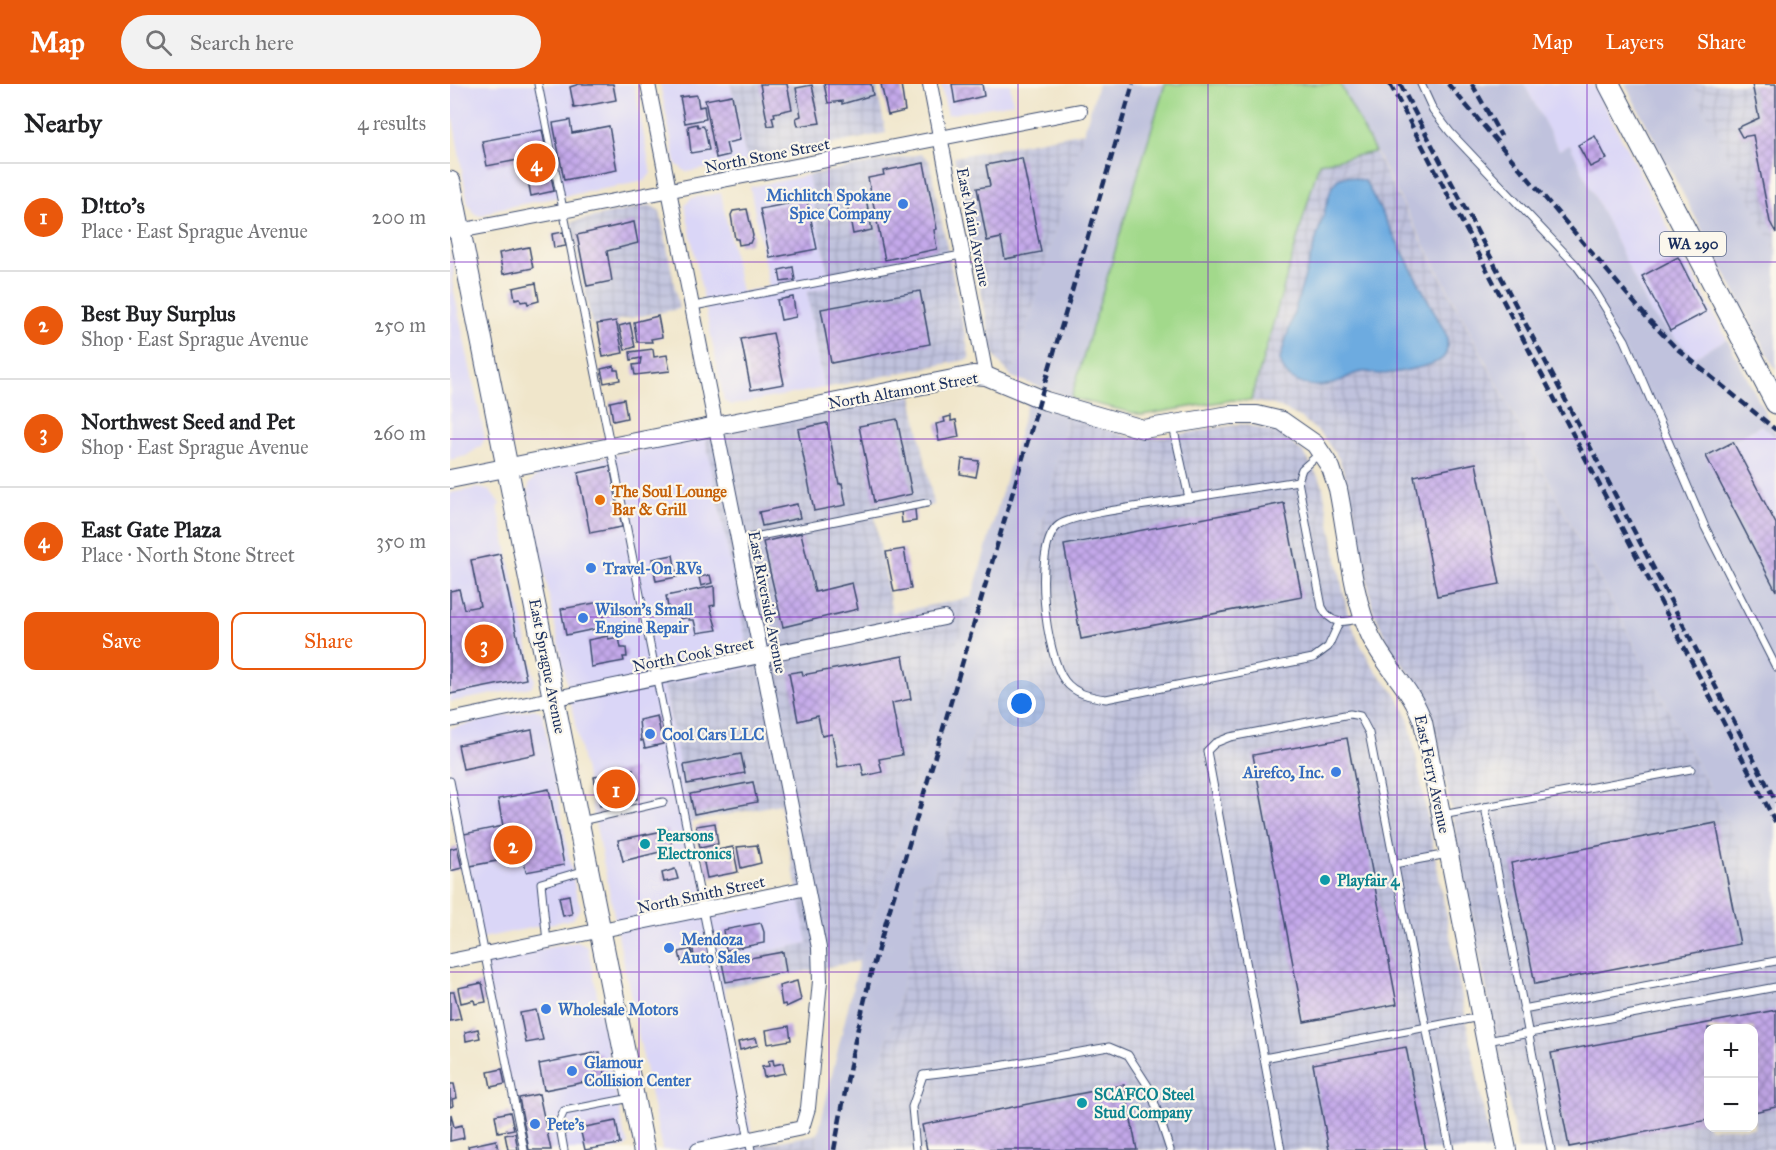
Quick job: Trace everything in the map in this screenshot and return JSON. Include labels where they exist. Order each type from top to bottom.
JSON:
[{"type":"main road","name":"WA 290","points":[[1609,84],[1776,403]]},
{"type":"main road","name":"East Sprague Avenue","points":[[450,182],[455,232],[507,467],[644,1150]]},
{"type":"street","name":"East Riverside Avenue","points":[[648,84],[694,306],[819,948],[820,981],[808,1108],[802,1128],[750,1145]]},
{"type":"street","name":"East Main Avenue","points":[[930,84],[986,376]]},
{"type":"street","name":"North Stone Street","points":[[455,232],[1080,111]]},
{"type":"street","name":"North Altamont Street","points":[[450,479],[953,378],[986,376],[1046,401],[1133,427],[1151,429],[1243,415],[1269,417],[1293,427]]},
{"type":"street","name":"East Ferry Avenue","points":[[1293,427],[1321,453],[1331,468],[1338,489],[1364,618],[1378,649],[1418,705],[1427,737],[1507,1150]]},
{"type":"street","name":"North Cook Street","points":[[450,720],[944,618]]},
{"type":"street","name":"North Smith Street","points":[[450,961],[704,912],[807,888]]},
{"type":"street","points":[[698,1150],[750,1145]]},
{"type":"lane","points":[[538,84],[750,1145]]},
{"type":"lane","points":[[1420,84],[1433,110],[1450,132],[1576,265],[1625,340],[1705,527],[1776,667]]},
{"type":"lane","points":[[694,306],[961,255]]},
{"type":"lane","points":[[1173,426],[1189,498]]},
{"type":"lane","points":[[1321,453],[1302,469],[1298,481],[1322,607],[1332,621],[1339,623],[1364,618]]},
{"type":"lane","points":[[1298,481],[1189,498],[1078,518],[1059,524],[1049,537],[1044,575],[1048,630],[1055,664],[1066,683],[1088,697],[1106,699],[1313,658],[1329,647],[1339,623]]},
{"type":"lane","points":[[739,540],[927,503]]},
{"type":"lane","points":[[1281,1150],[1206,751],[1215,743],[1230,737],[1350,714],[1360,716],[1369,733],[1450,1150]]},
{"type":"lane","points":[[1442,815],[1691,769]]},
{"type":"lane","points":[[450,782],[524,1150]]},
{"type":"lane","points":[[579,821],[663,802]]},
{"type":"lane","points":[[1485,807],[1551,1150]]},
{"type":"lane","points":[[1394,864],[1450,853]]},
{"type":"lane","points":[[547,942],[541,883],[589,869]]},
{"type":"lane","points":[[1524,1008],[1776,961]]},
{"type":"lane","points":[[1486,1041],[1776,987]]},
{"type":"lane","points":[[1264,1058],[1482,1016]]},
{"type":"lane","points":[[916,1150],[912,1107],[923,1075],[999,1066],[1109,1047],[1128,1055],[1150,1089],[1170,1150]]},
{"type":"lane","points":[[564,1150],[559,1122],[564,1111],[634,1097]]},
{"type":"shaded area","points":[[450,84],[634,84],[651,173],[645,181],[496,209],[481,216],[475,214],[468,204],[450,101]]},
{"type":"shaded area","points":[[660,84],[731,84],[747,162],[686,172],[676,164]]},
{"type":"shaded area","points":[[731,84],[876,84],[886,133],[747,162]]},
{"type":"shaded area","points":[[941,84],[1010,84],[1013,103],[947,115]]},
{"type":"shaded area","points":[[1098,84],[1165,84],[1071,398],[1012,377]]},
{"type":"shaded area","points":[[1340,84],[1524,84],[1559,150],[1570,145],[1651,314],[1694,357],[1727,339],[1776,433],[1776,437],[1761,425],[1705,456],[1776,592],[1776,914]]},
{"type":"shaded area","points":[[1524,84],[1593,84],[1727,339],[1694,357],[1651,314],[1570,145],[1559,150]]},
{"type":"shaded area","points":[[1625,84],[1692,84],[1776,252],[1776,370]]},
{"type":"shaded area","points":[[1692,84],[1776,84],[1776,252],[1764,229]]},
{"type":"shaded area","points":[[1084,132],[1012,377],[995,357],[992,346],[954,157]]},
{"type":"shaded area","points":[[1375,152],[1776,914],[1776,1150],[1518,1150],[1431,708],[1422,689],[1392,651],[1373,611],[1350,490],[1339,459],[1322,435],[1300,417],[1274,405],[1251,401],[1319,162]]},
{"type":"shaded area","points":[[921,154],[929,160],[970,359],[824,388],[807,292],[831,286],[808,175]]},
{"type":"shaded area","points":[[808,175],[831,286],[807,292],[824,388],[732,405],[724,401],[685,206],[691,198],[721,193],[741,292],[769,287],[750,187]]},
{"type":"shaded area","points":[[650,205],[660,211],[679,309],[592,325],[571,222]]},
{"type":"shaded area","points":[[450,250],[454,266],[452,282],[485,438],[481,446],[466,456],[450,460]]},
{"type":"shaded area","points":[[912,395],[934,505],[875,517],[892,613],[972,597],[859,961],[724,987],[719,962],[808,943],[780,804],[691,822],[664,685],[752,668],[705,436]]},
{"type":"shaded area","points":[[1028,401],[1067,416],[1049,500],[998,674],[971,744],[933,880],[918,882],[910,956],[887,1041],[873,1105],[868,1150],[817,1150],[818,1134],[859,961],[972,597]]},
{"type":"shaded area","points":[[1067,416],[1133,438],[1162,437],[1242,424],[1278,433],[1304,453],[1322,483],[1347,610],[1357,638],[1373,667],[1396,694],[1407,714],[1491,1150],[868,1150],[873,1105],[887,1041],[910,956],[918,882],[933,880],[971,744],[998,674],[1049,500]]},
{"type":"shaded area","points":[[1762,425],[1776,437],[1776,592],[1704,455]]},
{"type":"shaded area","points":[[705,436],[752,668],[664,685],[710,917],[800,899],[808,943],[719,962],[755,1150],[662,1150],[528,493],[529,484],[542,470]]},
{"type":"shaded area","points":[[478,488],[490,490],[500,504],[498,507],[535,681],[531,687],[450,702],[450,493]]},
{"type":"shaded area","points":[[534,709],[542,712],[576,894],[581,907],[573,919],[478,939],[450,805],[450,728]]},
{"type":"shaded area","points":[[577,942],[588,947],[624,1133],[629,1143],[625,1147],[611,1150],[519,1150],[483,960]]},
{"type":"shaded area","points":[[818,1134],[817,1150],[755,1150],[754,1146]]},
{"type":"green space","points":[[1165,84],[1340,84],[1375,152],[1319,163],[1251,401],[1232,400],[1142,415],[1071,398]]},
{"type":"water","points":[[1347,176],[1365,181],[1447,336],[1447,351],[1443,358],[1423,367],[1386,374],[1364,372],[1336,383],[1310,385],[1287,375],[1280,359],[1332,186],[1338,179]]},
{"type":"building","points":[[579,84],[613,84],[616,100],[574,108],[570,87]]},
{"type":"building","points":[[760,84],[787,84],[792,109],[774,113],[775,116],[772,117],[774,125],[768,126]]},
{"type":"building","points":[[824,84],[871,84],[873,95],[842,104],[842,101],[828,103]]},
{"type":"building","points":[[881,84],[901,84],[905,111],[888,115]]},
{"type":"building","points":[[952,84],[982,84],[984,96],[955,103]]},
{"type":"building","points":[[1752,84],[1776,84],[1776,233],[1770,222],[1753,135],[1742,137],[1737,128],[1759,118]]},
{"type":"building","points":[[812,85],[820,123],[798,126],[796,118],[801,116],[796,88]]},
{"type":"building","points":[[697,95],[699,107],[704,106],[706,119],[685,123],[680,97]]},
{"type":"building","points":[[732,95],[740,140],[726,143],[729,155],[716,158],[705,100]]},
{"type":"building","points":[[570,120],[572,133],[609,126],[617,170],[564,180],[553,123]]},
{"type":"building","points":[[697,124],[698,127],[703,126],[705,129],[709,150],[691,153],[688,126]]},
{"type":"building","points":[[542,130],[554,191],[531,196],[524,159],[487,166],[482,141]]},
{"type":"building","points":[[1595,136],[1607,159],[1590,167],[1578,145]]},
{"type":"building","points":[[1022,158],[1041,252],[1005,259],[1001,238],[987,241],[977,188],[990,186],[986,165]]},
{"type":"building","name":"Michlitch Spokane Spice Company","points":[[924,163],[937,229],[934,230],[937,249],[885,260],[868,178],[884,175],[883,171]]},
{"type":"building","points":[[865,193],[872,230],[853,234],[846,197]]},
{"type":"building","points":[[807,200],[817,249],[770,258],[760,209]]},
{"type":"building","points":[[747,209],[753,236],[750,243],[739,245],[738,239],[735,239],[731,215],[733,211]]},
{"type":"building","points":[[634,222],[638,243],[607,251],[612,281],[587,286],[577,235]]},
{"type":"building","points":[[563,232],[566,246],[554,248],[552,234]]},
{"type":"building","points":[[529,247],[533,268],[503,274],[499,253]]},
{"type":"building","points":[[1678,257],[1706,312],[1670,331],[1642,276]]},
{"type":"building","points":[[793,267],[795,280],[781,282],[779,270]]},
{"type":"building","points":[[536,283],[539,301],[528,304],[527,301],[521,302],[520,298],[515,299],[513,288]]},
{"type":"building","points":[[920,291],[930,344],[831,363],[821,309]]},
{"type":"building","points":[[793,297],[796,317],[781,320],[777,300]]},
{"type":"building","points":[[658,316],[662,337],[651,339],[652,342],[637,342],[634,322]]},
{"type":"building","points":[[616,321],[623,353],[603,357],[597,324]]},
{"type":"building","points":[[630,323],[635,347],[625,350],[619,326]]},
{"type":"building","points":[[773,333],[784,384],[751,390],[741,339]]},
{"type":"building","points":[[653,349],[654,357],[667,355],[670,371],[635,375],[633,365],[640,364],[641,358],[631,360],[630,352]]},
{"type":"building","points":[[614,366],[614,370],[618,370],[620,380],[604,383],[601,369]]},
{"type":"building","points":[[624,399],[627,418],[613,421],[610,402]]},
{"type":"building","points":[[951,416],[951,421],[956,420],[959,437],[939,441],[936,424],[945,422],[944,418]]},
{"type":"building","points":[[897,419],[912,494],[874,502],[859,426]]},
{"type":"building","points":[[827,423],[839,484],[842,483],[846,505],[814,511],[798,429]]},
{"type":"building","points":[[1733,442],[1776,524],[1776,591],[1706,456]]},
{"type":"building","points":[[962,459],[979,461],[976,477],[960,474]]},
{"type":"building","points":[[1476,463],[1500,584],[1437,596],[1414,476]]},
{"type":"building","name":"The Soul Lounge Bar & Grill","points":[[610,466],[622,527],[590,533],[578,473]]},
{"type":"building","points":[[1284,503],[1302,597],[1081,639],[1064,545]]},
{"type":"building","points":[[797,504],[800,518],[762,526],[759,512]]},
{"type":"building","points":[[915,509],[916,521],[902,523],[901,511]]},
{"type":"building","points":[[801,533],[815,592],[852,583],[858,609],[783,627],[763,542]]},
{"type":"building","points":[[904,549],[911,589],[894,592],[886,552]]},
{"type":"building","points":[[500,554],[526,679],[450,694],[450,591],[459,589],[464,609],[480,606],[471,560]]},
{"type":"building","points":[[673,555],[677,577],[656,581],[652,559]]},
{"type":"building","points":[[710,575],[712,583],[701,586],[699,577]]},
{"type":"building","points":[[714,586],[715,605],[710,606],[717,630],[697,633],[694,620],[689,620],[689,617],[680,619],[678,611],[669,613],[666,596]]},
{"type":"building","name":"Wilson's Small Engine Repair","points":[[600,602],[605,627],[566,635],[561,609]]},
{"type":"building","points":[[608,636],[608,639],[619,637],[621,648],[626,648],[627,657],[623,657],[624,661],[591,667],[588,640]]},
{"type":"building","points":[[903,656],[911,699],[892,703],[902,755],[879,759],[882,772],[864,776],[861,763],[838,767],[832,734],[822,736],[818,716],[798,721],[789,673],[802,671],[803,675]]},
{"type":"building","name":"Cool Cars LLC","points":[[657,716],[663,744],[645,748],[643,740],[641,741],[639,720]]},
{"type":"building","points":[[532,730],[536,754],[463,769],[458,745]]},
{"type":"building","name":"Playfair 4","points":[[1347,738],[1397,1004],[1304,1022],[1253,755]]},
{"type":"building","points":[[741,754],[745,773],[687,784],[684,765]]},
{"type":"building","points":[[633,769],[637,799],[600,806],[594,777]]},
{"type":"building","points":[[753,782],[757,802],[694,814],[690,794]]},
{"type":"building","points":[[549,789],[564,865],[526,872],[523,856],[470,866],[464,834],[503,826],[498,799]]},
{"type":"building","points":[[715,823],[718,844],[700,848],[696,826]]},
{"type":"building","points":[[1716,823],[1740,944],[1535,984],[1511,863]]},
{"type":"building","name":"Pearsons Electronics","points":[[668,830],[672,849],[623,861],[618,840]]},
{"type":"building","points":[[757,845],[761,863],[741,868],[737,847]]},
{"type":"building","points":[[457,847],[462,868],[450,871],[450,849]]},
{"type":"building","points":[[733,847],[738,872],[707,878],[702,853]]},
{"type":"building","points":[[675,869],[678,879],[664,882],[662,873]]},
{"type":"building","points":[[569,895],[572,914],[563,916],[559,897]]},
{"type":"building","points":[[761,923],[764,943],[726,950],[723,930]]},
{"type":"building","points":[[706,940],[710,962],[695,964],[692,942]]},
{"type":"building","points":[[691,949],[694,963],[682,965],[679,952]]},
{"type":"building","points":[[783,952],[786,972],[726,982],[722,963]]},
{"type":"building","points":[[797,981],[801,1000],[786,1007],[785,1004],[782,1005],[779,986]]},
{"type":"building","points":[[482,983],[486,1002],[475,1004],[474,1000],[461,1003],[458,988]]},
{"type":"building","points":[[450,992],[454,992],[461,1019],[450,1021]]},
{"type":"building","points":[[536,1010],[543,1040],[526,1043],[520,1013]]},
{"type":"building","points":[[1776,1010],[1776,1107],[1758,1111],[1758,1024],[1704,1024],[1704,1121],[1569,1147],[1551,1053]]},
{"type":"building","points":[[789,1026],[791,1040],[768,1044],[766,1030]]},
{"type":"building","points":[[478,1029],[480,1038],[466,1041],[465,1032]]},
{"type":"building","points":[[756,1038],[758,1045],[740,1050],[738,1042]]},
{"type":"building","points":[[1406,1047],[1426,1150],[1329,1150],[1313,1064]]},
{"type":"building","name":"Glamour Collision Center","points":[[600,1052],[606,1078],[544,1090],[539,1064]]},
{"type":"building","points":[[773,1060],[774,1065],[783,1063],[785,1073],[764,1077],[762,1067],[769,1066],[768,1061]]},
{"type":"building","points":[[502,1069],[505,1084],[491,1087],[488,1072]]},
{"type":"building","points":[[450,1084],[454,1084],[457,1098],[452,1099],[453,1106],[450,1107]]},
{"type":"building","name":"SCAFCO Steel Stud Company","points":[[1124,1085],[1137,1150],[927,1150],[922,1125]]},
{"type":"building","name":"Pete's","points":[[539,1094],[551,1150],[529,1150],[519,1098]]},
{"type":"building","points":[[510,1112],[514,1129],[498,1132],[495,1115]]},
{"type":"building","points":[[451,1114],[454,1127],[462,1125],[464,1138],[450,1141]]},
{"type":"building","points":[[616,1121],[620,1144],[585,1150],[580,1128]]},
{"type":"building","points":[[515,1133],[518,1150],[508,1150],[505,1135]]},
{"type":"building","points":[[496,1140],[498,1150],[469,1150],[468,1146]]},
{"type":"railway","points":[[834,1150],[854,1045],[871,973],[1133,84]]},
{"type":"railway","points":[[1390,84],[1776,823]]},
{"type":"railway","points":[[1400,84],[1776,802]]},
{"type":"railway","points":[[1448,84],[1649,320],[1675,347],[1776,430]]},
{"type":"railway","points":[[1472,84],[1501,136]]},
{"type":"place","name":"East Gate Plaza","points":[[536,163]]},
{"type":"place","name":"Michlitch Spokane Spice Company","points":[[903,204]]},
{"type":"place","name":"The Soul Lounge Bar & Grill","points":[[600,500]]},
{"type":"place","name":"Travel-On RVs","points":[[591,568]]},
{"type":"place","name":"Wilson's Small Engine Repair","points":[[583,618]]},
{"type":"place","name":"Northwest Seed and Pet","points":[[484,644]]},
{"type":"place","name":"Cool Cars LLC","points":[[650,734]]},
{"type":"place","name":"Airefco, Inc.","points":[[1336,772]]},
{"type":"place","name":"D!tto's","points":[[616,789]]},
{"type":"place","name":"Pearsons Electronics","points":[[645,844]]},
{"type":"place","name":"Best Buy Surplus","points":[[513,845]]},
{"type":"place","name":"Playfair 4","points":[[1325,880]]},
{"type":"place","name":"Mendoza Auto Sales","points":[[669,948]]},
{"type":"place","name":"Wholesale Motors","points":[[546,1009]]},
{"type":"place","name":"Glamour Collision Center","points":[[572,1071]]},
{"type":"place","name":"SCAFCO Steel Stud Company","points":[[1082,1103]]},
{"type":"place","name":"Pete's","points":[[535,1124]]}]
